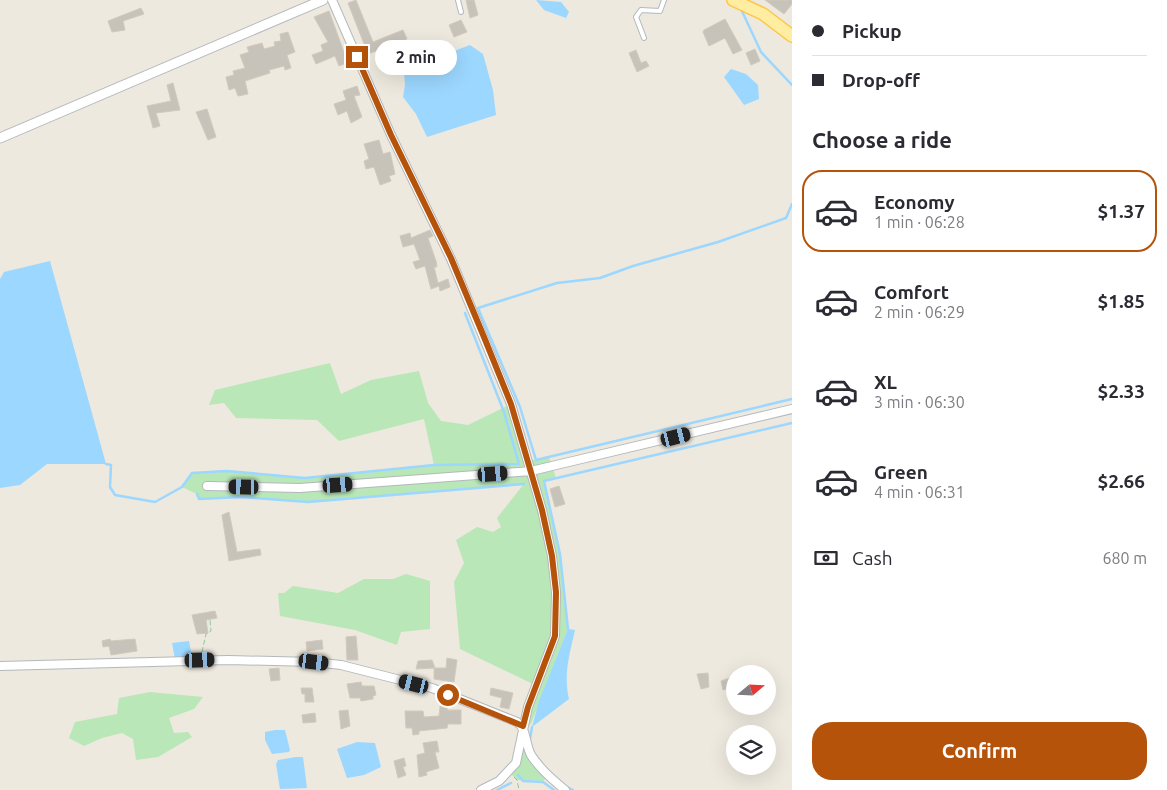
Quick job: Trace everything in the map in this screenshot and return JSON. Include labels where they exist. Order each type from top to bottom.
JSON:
[{"type":"main road","points":[[733,0],[763,14],[792,36]]},
{"type":"street","points":[[0,138],[323,0]]},
{"type":"street","points":[[332,0],[391,135],[451,258],[511,404],[531,471],[552,556],[556,592],[555,636],[528,707],[516,763],[510,773],[481,790]]},
{"type":"street","points":[[207,486],[300,488],[531,471],[792,410]]},
{"type":"street","points":[[0,666],[200,660],[314,662],[341,666],[432,688],[523,726]]},
{"type":"street","points":[[523,726],[530,752],[548,776],[565,790]]},
{"type":"lane","points":[[458,0],[461,12]]},
{"type":"lane","points":[[644,38],[636,17],[641,10],[660,11],[664,0]]},
{"type":"path","points":[[200,660],[206,634],[211,631],[210,620]]},
{"type":"path","points":[[510,773],[517,780],[519,790]]},
{"type":"green space","points":[[330,363],[341,394],[371,380],[419,371],[428,403],[441,421],[468,425],[511,404],[528,461],[549,457],[556,478],[544,481],[560,554],[568,629],[531,724],[523,727],[529,753],[547,776],[543,781],[517,780],[510,773],[516,763],[523,726],[537,686],[460,649],[454,582],[464,563],[456,540],[477,527],[493,532],[501,527],[497,518],[523,485],[308,502],[241,497],[199,499],[197,494],[182,487],[192,473],[227,471],[305,478],[434,465],[424,419],[339,441],[317,420],[236,418],[224,403],[209,405],[215,390]]},
{"type":"green space","points":[[406,574],[430,581],[430,629],[401,632],[397,645],[355,630],[280,616],[278,593],[284,593],[293,586],[338,593],[364,579],[393,579]]},
{"type":"green space","points":[[150,692],[203,697],[194,709],[169,718],[174,733],[188,732],[192,737],[158,757],[136,760],[133,739],[122,733],[102,738],[84,746],[69,738],[75,722],[117,714],[119,698]]},
{"type":"water","points":[[536,0],[561,2],[569,12],[566,18],[544,10]]},
{"type":"water","points":[[470,45],[483,54],[493,90],[496,115],[427,137],[416,114],[403,97],[405,85],[403,61],[417,55],[432,52],[446,54]]},
{"type":"water","points":[[731,69],[746,74],[758,85],[759,99],[744,105],[724,77]]},
{"type":"water","points":[[50,261],[106,464],[47,464],[20,485],[0,488],[0,279],[4,272]]},
{"type":"water","points":[[568,629],[575,630],[567,672],[569,699],[532,727],[539,701]]},
{"type":"water","points":[[189,641],[192,657],[175,659],[172,643]]},
{"type":"water","points":[[285,730],[289,752],[272,754],[265,740],[265,732]]},
{"type":"water","points":[[357,742],[375,743],[381,767],[364,775],[347,778],[337,749]]},
{"type":"water","points":[[303,757],[307,788],[280,789],[276,764],[278,760]]},
{"type":"building","points":[[356,0],[373,42],[403,30],[407,39],[368,54],[348,3]]},
{"type":"building","points":[[466,0],[474,0],[478,15],[470,18]]},
{"type":"building","points":[[765,0],[792,0],[792,4],[784,14]]},
{"type":"building","points":[[141,8],[144,14],[123,21],[125,30],[112,32],[108,21]]},
{"type":"building","points":[[329,11],[345,55],[347,54],[350,62],[339,66],[335,56],[316,64],[312,55],[323,51],[321,45],[328,42],[314,17]]},
{"type":"building","points":[[725,19],[742,50],[733,54],[725,38],[709,46],[703,32]]},
{"type":"building","points":[[461,20],[467,32],[454,37],[449,25]]},
{"type":"building","points":[[288,32],[295,52],[287,55],[291,68],[285,70],[284,66],[269,70],[270,73],[245,81],[248,94],[238,96],[235,88],[229,90],[226,77],[234,75],[233,71],[245,68],[240,55],[249,52],[247,47],[262,43],[264,49],[275,46],[274,42],[281,41],[280,34]]},
{"type":"building","points":[[755,49],[760,61],[751,65],[746,53]]},
{"type":"building","points":[[636,50],[641,63],[646,61],[649,66],[637,72],[629,53]]},
{"type":"building","points":[[173,83],[180,110],[156,113],[160,126],[153,128],[147,106],[171,101],[167,85]]},
{"type":"building","points":[[357,86],[360,95],[354,96],[362,117],[351,123],[347,111],[338,115],[334,104],[346,100],[343,91]]},
{"type":"building","points":[[207,109],[216,137],[208,140],[196,112]]},
{"type":"building","points":[[379,140],[383,154],[390,152],[395,174],[389,176],[391,181],[380,185],[374,167],[366,169],[364,161],[369,159],[364,144]]},
{"type":"building","points":[[430,230],[433,236],[428,238],[436,261],[437,267],[434,267],[438,283],[448,279],[450,287],[440,291],[439,286],[431,289],[425,266],[416,269],[413,262],[420,260],[414,244],[403,247],[400,236],[410,233],[411,238]]},
{"type":"building","points":[[559,486],[565,504],[555,507],[550,489]]},
{"type":"building","points":[[229,512],[237,552],[260,549],[261,555],[229,561],[222,515]]},
{"type":"building","points":[[215,611],[217,618],[206,620],[208,633],[197,634],[192,615]]},
{"type":"building","points":[[356,636],[358,660],[347,660],[346,637]]},
{"type":"building","points":[[110,639],[111,641],[135,639],[137,651],[111,655],[109,646],[103,647],[102,641]]},
{"type":"building","points":[[322,640],[323,649],[307,651],[306,642]]},
{"type":"building","points":[[447,658],[457,660],[454,682],[434,679],[434,668],[416,669],[418,661],[432,660],[435,668],[446,668]]},
{"type":"building","points":[[279,668],[280,680],[271,681],[269,669]]},
{"type":"building","points":[[708,673],[709,687],[701,689],[697,674]]},
{"type":"building","points":[[726,679],[726,689],[723,690],[721,681]]},
{"type":"building","points":[[361,682],[362,686],[374,686],[376,695],[373,696],[373,699],[361,701],[360,698],[350,698],[347,684]]},
{"type":"building","points":[[301,688],[312,688],[314,702],[305,702],[305,694],[302,694]]},
{"type":"building","points":[[491,688],[513,693],[509,709],[500,707],[502,698],[490,695]]},
{"type":"building","points":[[441,699],[448,701],[447,710],[461,710],[461,724],[448,724],[447,728],[419,731],[419,734],[413,735],[412,728],[406,728],[405,711],[423,711],[424,717],[439,716]]},
{"type":"building","points":[[348,710],[350,726],[341,729],[339,711]]},
{"type":"building","points":[[315,713],[316,722],[303,723],[302,715]]},
{"type":"building","points":[[437,741],[439,752],[435,752],[439,768],[426,772],[427,775],[419,777],[417,755],[425,753],[423,743]]},
{"type":"building","points":[[404,758],[406,766],[403,767],[406,775],[398,778],[394,761]]},
{"type":"waterway","points":[[741,9],[761,52],[792,85]]},
{"type":"waterway","points":[[792,204],[786,218],[718,242],[633,266],[600,278],[557,283],[478,308],[520,407],[536,460],[792,399]]},
{"type":"waterway","points":[[106,464],[111,465],[110,487],[115,495],[155,502],[182,487],[192,473],[227,471],[305,478],[434,465],[519,464],[504,412],[465,313]]},
{"type":"waterway","points":[[568,629],[560,554],[544,481],[792,423]]},
{"type":"waterway","points":[[197,494],[199,499],[241,497],[308,502],[524,484]]},
{"type":"waterway","points":[[530,739],[532,727]]},
{"type":"waterway","points":[[533,752],[543,765]]},
{"type":"waterway","points":[[518,775],[523,781],[543,782],[554,790]]},
{"type":"waterway","points":[[497,790],[511,783]]},
{"type":"waterway","points":[[565,786],[573,790]]},
{"type":"route","points":[[357,57],[391,135],[451,258],[511,404],[542,510],[552,556],[556,592],[555,636],[546,665],[528,707],[523,726],[448,695]]}]
